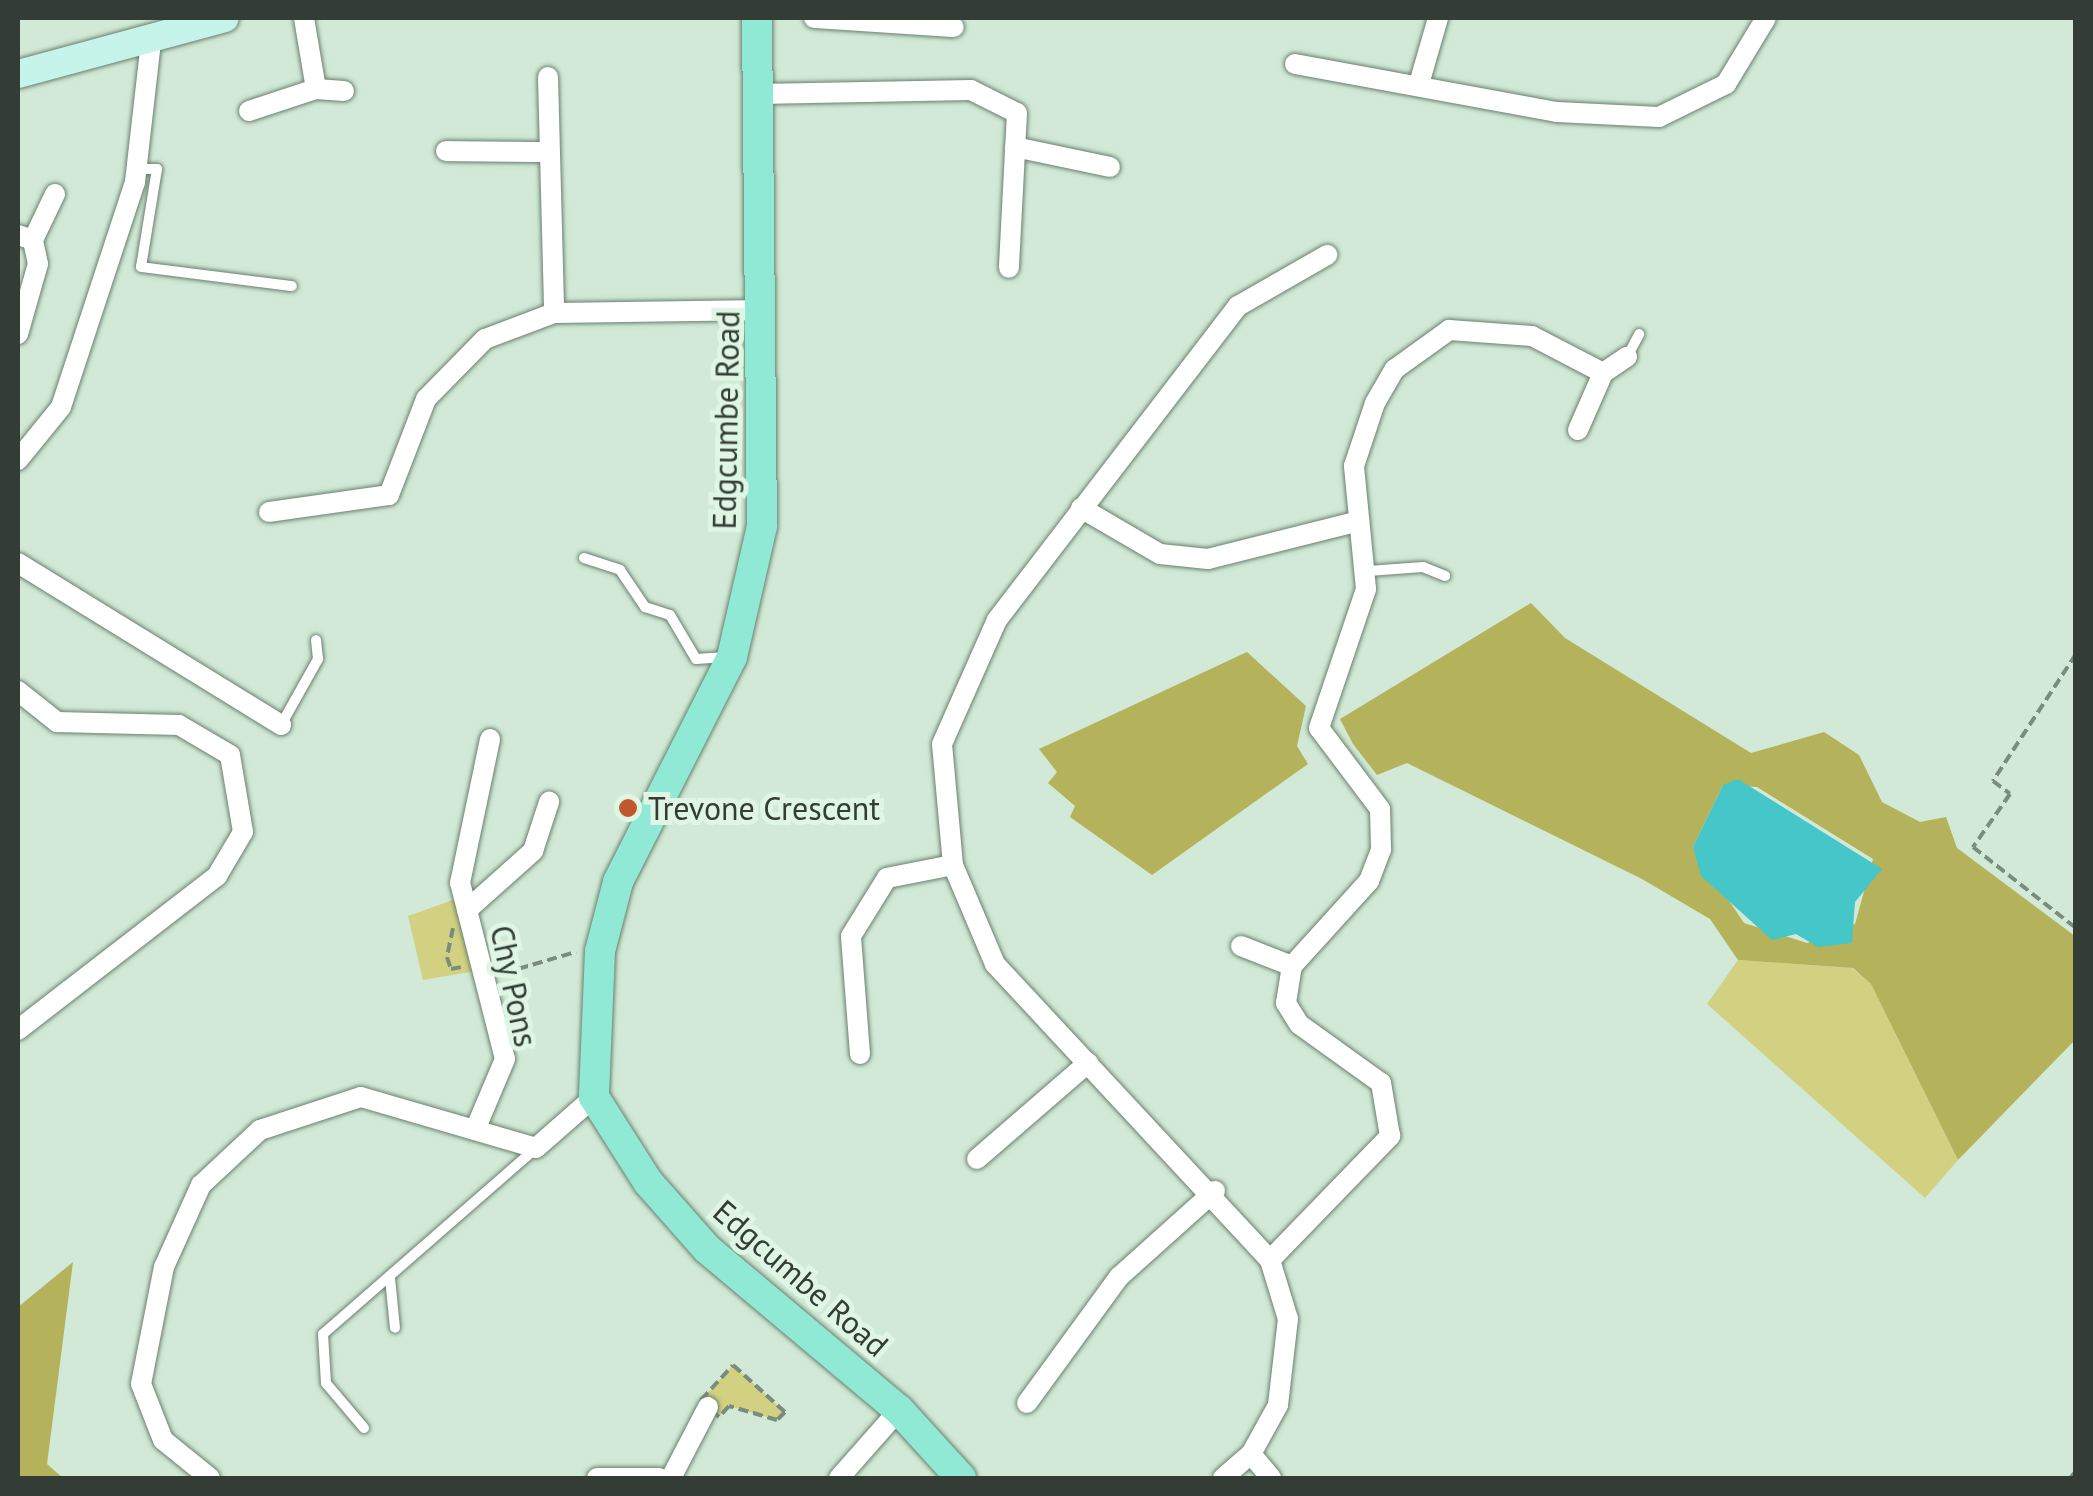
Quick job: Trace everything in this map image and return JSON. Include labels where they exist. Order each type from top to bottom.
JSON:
[{"type":"main road","points":[[18,74],[225,18]]},
{"type":"main road","name":"Edgcumbe Road","points":[[757,18],[764,508],[732,657],[618,882],[600,951],[594,1098],[648,1182],[707,1250],[899,1410],[961,1478]]},
{"type":"street","points":[[304,18],[316,89]]},
{"type":"street","points":[[814,18],[954,27]]},
{"type":"street","points":[[1419,84],[1438,18]]},
{"type":"street","points":[[1295,64],[1557,112],[1659,117],[1726,84],[1766,18]]},
{"type":"street","points":[[18,460],[61,408],[137,169],[164,32]]},
{"type":"street","points":[[548,77],[554,313]]},
{"type":"street","points":[[249,111],[316,89],[344,91]]},
{"type":"street","points":[[758,94],[971,90],[1017,113],[1009,268]]},
{"type":"street","points":[[1015,148],[1110,167]]},
{"type":"street","points":[[446,151],[550,152]]},
{"type":"street","points":[[18,334],[38,264],[25,238],[55,194]]},
{"type":"street","points":[[1223,1478],[1250,1454],[1278,1405],[1287,1355],[1288,1319],[1270,1260],[1214,1191],[995,964],[954,866],[942,744],[997,620],[1238,306],[1327,255]]},
{"type":"street","points":[[269,512],[389,496],[426,399],[485,339],[554,313],[764,310]]},
{"type":"street","points":[[1270,1260],[1390,1136],[1382,1083],[1300,1024],[1286,1002],[1292,966],[1370,881],[1381,850],[1380,808],[1319,728],[1368,572],[1354,466],[1374,402],[1414,351],[1449,330],[1495,328],[1532,336],[1603,373]]},
{"type":"street","points":[[1578,430],[1603,373],[1627,357]]},
{"type":"street","points":[[1081,508],[1160,554],[1208,559],[1359,521]]},
{"type":"street","points":[[18,563],[280,725]]},
{"type":"street","points":[[18,1030],[217,876],[243,832],[230,755],[179,725],[57,722],[21,701]]},
{"type":"street","name":"Chy Pons","points":[[475,1130],[505,1059],[460,883],[468,817],[490,738]]},
{"type":"street","name":"Chy Pons","points":[[467,910],[532,850],[549,802]]},
{"type":"street","points":[[860,1054],[851,936],[887,878],[954,866]]},
{"type":"street","points":[[1241,946],[1292,966]]},
{"type":"street","points":[[977,1159],[1088,1063]]},
{"type":"street","points":[[210,1478],[164,1440],[141,1384],[164,1267],[201,1184],[260,1130],[361,1097],[536,1148],[594,1098]]},
{"type":"street","points":[[1027,1403],[1118,1277],[1214,1191]]},
{"type":"street","points":[[670,1478],[708,1407]]},
{"type":"street","points":[[839,1478],[899,1410]]},
{"type":"street","points":[[1250,1454],[1271,1478]]},
{"type":"street","points":[[597,1478],[659,1478]]},
{"type":"lane","points":[[137,169],[156,170],[141,267],[292,286]]},
{"type":"lane","points":[[1627,357],[1639,334]]},
{"type":"lane","points":[[584,558],[620,570],[645,607],[670,615],[696,660],[732,657]]},
{"type":"lane","points":[[1368,572],[1423,567],[1445,576]]},
{"type":"lane","points":[[280,725],[318,659],[316,640]]},
{"type":"lane","points":[[364,1428],[326,1384],[319,1349],[334,1319],[390,1278],[536,1148]]},
{"type":"lane","points":[[390,1278],[395,1328]]},
{"type":"path","points":[[2076,654],[1993,781],[2010,794],[1973,847],[2076,928]]},
{"type":"path","points":[[485,979],[584,949]]},
{"type":"path","points":[[733,1365],[784,1412],[777,1420],[729,1406],[719,1417],[708,1407],[701,1400],[733,1365]]},
{"type":"path","points":[[2070,1478],[2076,1471]]},
{"type":"shaded area","points":[[1531,603],[1565,638],[1751,753],[1824,732],[1859,755],[1882,802],[1920,822],[1946,817],[1957,848],[2075,936],[2075,1040],[1958,1160],[1871,984],[1853,968],[1738,960],[1710,919],[1642,879],[1407,763],[1377,775],[1340,719]],"holes":[[[1723,785],[1757,787],[1873,859],[1855,924],[1807,943],[1744,923],[1693,847]]]},
{"type":"shaded area","points":[[1247,652],[1306,706],[1297,746],[1308,764],[1152,875],[1070,817],[1075,806],[1048,783],[1057,772],[1039,749]]},
{"type":"shaded area","points":[[464,896],[482,970],[423,980],[408,916]]},
{"type":"shaded area","points":[[1738,960],[1852,968],[1871,984],[1958,1160],[1925,1198],[1707,1004]]},
{"type":"shaded area","points":[[73,1262],[47,1464],[63,1478],[18,1478],[18,1307]]},
{"type":"shaded area","points":[[733,1365],[785,1412],[777,1420],[729,1406],[719,1417],[701,1400]]},
{"type":"water","points":[[1738,779],[1882,869],[1855,902],[1852,943],[1818,947],[1796,934],[1772,940],[1701,876],[1693,847],[1723,785]]},
{"type":"place","name":"Trevone Crescent","points":[[628,808]]}]
